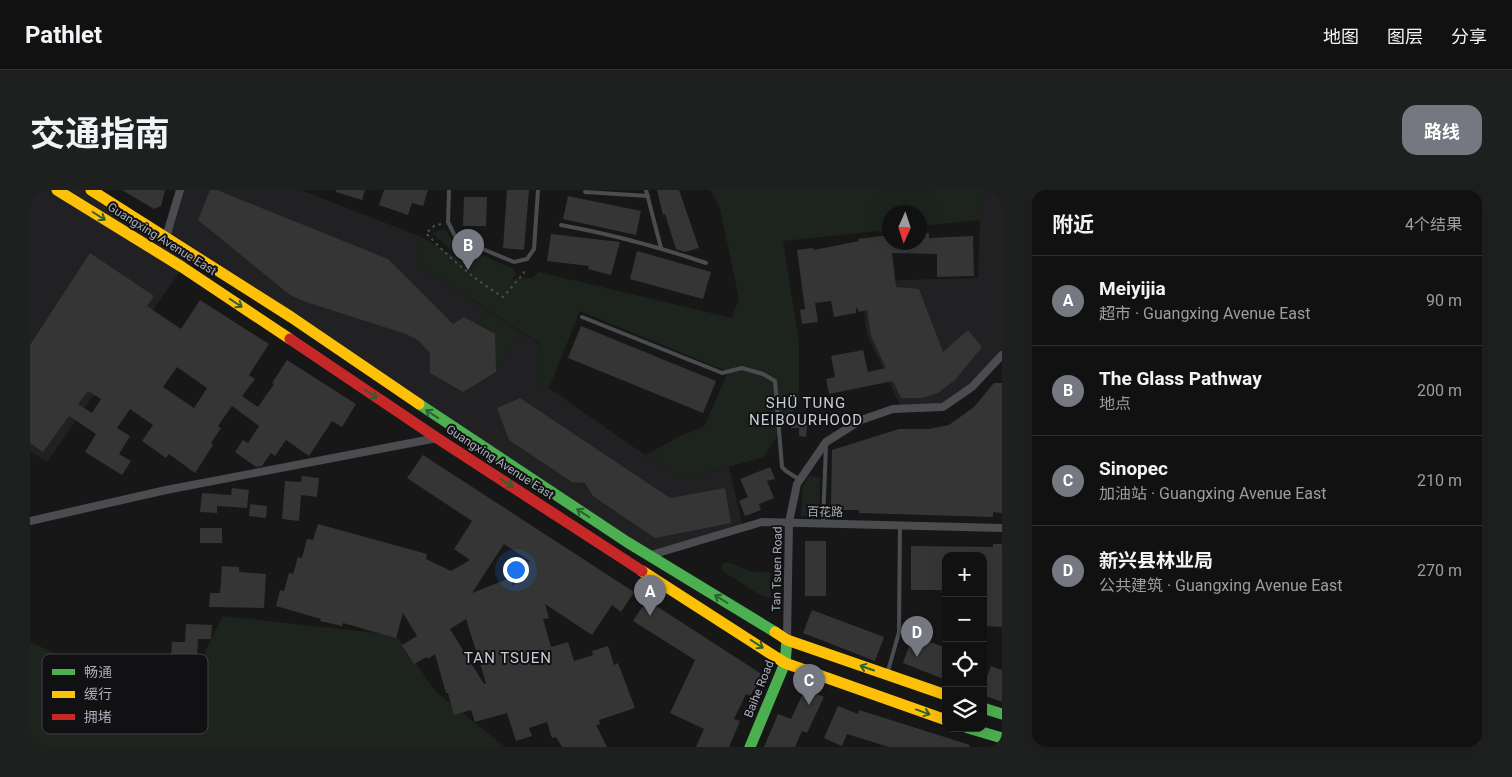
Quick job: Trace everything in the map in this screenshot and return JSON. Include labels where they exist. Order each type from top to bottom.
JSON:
[{"type":"main road","name":"Guangxing Avenue East","points":[[58,190],[182,267],[437,438],[785,662],[942,719]]},
{"type":"main road","name":"Guangxing Avenue East","points":[[91,190],[291,318],[627,542],[652,555],[787,640],[942,694]]},
{"type":"main road","name":"Baihe Road","points":[[750,747],[785,662],[787,640]]},
{"type":"main road","points":[[987,709],[1002,714]]},
{"type":"main road","points":[[982,732],[1002,738]]},
{"type":"street","points":[[166,238],[180,190]]},
{"type":"street","name":"Tan Tsuen Road","points":[[787,640],[789,522],[797,484],[826,442],[861,420],[893,409],[943,407],[972,387],[1002,354]]},
{"type":"street","points":[[30,521],[166,490],[437,438]]},
{"type":"street","name":"百花路","points":[[652,555],[762,522],[1002,528]]},
{"type":"lane","points":[[449,190],[448,222],[456,238],[514,262],[527,259],[534,249],[538,190]]},
{"type":"lane","points":[[646,190],[661,248]]},
{"type":"lane","points":[[585,192],[648,196]]},
{"type":"lane","points":[[561,225],[596,231],[661,248],[706,263]]},
{"type":"lane","points":[[582,318],[722,373],[742,368],[763,374],[775,382],[782,467],[786,472],[800,480]]},
{"type":"lane","points":[[823,523],[826,442]]},
{"type":"lane","points":[[887,675],[900,632],[900,525]]},
{"type":"path","points":[[448,222],[434,226],[426,233],[440,248],[488,288],[504,296],[524,273],[520,261]]},
{"type":"shaded area","points":[[32,190],[91,190],[166,237],[180,190],[301,190],[419,236],[417,263],[540,345],[537,386],[549,388],[645,455],[685,479],[729,467],[743,527],[651,555],[192,254],[47,462],[30,451],[30,193]]},
{"type":"shaded area","points":[[710,190],[985,190],[980,220],[927,225],[927,205],[882,205],[882,231],[783,241],[799,342],[799,401],[764,457],[685,479],[645,455],[682,435],[704,427],[728,372],[580,311],[549,388],[536,386],[540,344],[417,263],[419,236],[463,261],[432,233],[445,229],[454,243],[514,269],[516,274],[512,279],[532,278],[539,272],[732,318],[739,299],[720,208]]},
{"type":"shaded area","points":[[985,190],[1002,190],[1002,355],[972,387],[943,407],[902,409],[867,335],[860,281],[978,278],[980,220]]},
{"type":"shaded area","points":[[484,311],[519,334],[495,371],[459,349]]},
{"type":"shaded area","points":[[809,476],[820,477],[819,517],[801,516],[803,486]]},
{"type":"shaded area","points":[[727,562],[750,571],[770,573],[770,598],[762,596],[724,572],[721,567],[722,564]]},
{"type":"shaded area","points":[[223,616],[396,635],[436,692],[505,747],[30,747],[30,642],[57,654],[42,654],[42,734],[208,734],[208,654],[204,654]]},
{"type":"building","points":[[122,190],[165,190],[161,206],[154,209]]},
{"type":"building","points":[[210,190],[217,190],[388,259],[453,324],[464,317],[495,334],[496,372],[463,392],[430,373],[430,353],[418,340],[406,334],[303,301],[290,295],[198,220]]},
{"type":"building","points":[[336,190],[365,190],[362,200],[336,192]]},
{"type":"building","points":[[384,190],[428,190],[423,206],[412,203],[408,215],[379,205]]},
{"type":"building","points":[[507,190],[529,190],[524,250],[503,248]]},
{"type":"building","points":[[657,190],[679,190],[699,248],[685,252],[676,249],[665,214],[663,215]]},
{"type":"building","points":[[568,196],[641,211],[636,235],[563,219]]},
{"type":"building","points":[[464,197],[487,197],[486,226],[463,226]]},
{"type":"building","points":[[927,233],[929,233],[929,238],[973,236],[974,276],[937,277],[937,254],[892,253],[896,287],[919,289],[943,352],[968,330],[982,347],[955,380],[938,393],[922,398],[901,398],[893,381],[829,394],[826,379],[835,377],[831,356],[863,350],[868,372],[886,368],[871,336],[867,310],[859,312],[856,307],[856,313],[834,317],[831,301],[815,303],[818,322],[802,324],[800,310],[805,309],[797,250],[813,248],[814,250],[859,241],[858,239],[882,236],[882,250],[927,250]]},
{"type":"building","points":[[551,234],[620,242],[611,275],[588,269],[589,266],[547,261]]},
{"type":"building","points":[[637,251],[711,272],[703,299],[630,279]]},
{"type":"building","points":[[90,253],[154,296],[147,306],[181,329],[200,300],[269,344],[249,375],[255,379],[242,396],[258,407],[274,384],[272,383],[287,360],[356,404],[342,427],[332,421],[309,456],[286,440],[275,456],[271,453],[262,466],[256,467],[235,452],[243,440],[248,443],[259,426],[232,406],[218,426],[221,428],[211,443],[213,445],[195,473],[169,454],[166,458],[142,441],[153,425],[130,409],[117,428],[130,436],[119,454],[131,461],[122,475],[85,452],[96,434],[69,416],[43,452],[30,443],[30,345]],"holes":[[[177,367],[207,388],[194,408],[163,387]],[[88,391],[101,399],[92,413],[78,404]]]},
{"type":"building","points":[[581,326],[716,381],[703,413],[568,358]]},
{"type":"building","points":[[994,383],[1002,383],[1002,513],[993,512],[993,517],[859,513],[859,510],[831,510],[832,450],[899,429],[929,429],[949,425],[974,407]]},
{"type":"building","points":[[520,398],[670,498],[725,488],[731,523],[655,538],[593,496],[585,483],[572,482],[509,440],[497,408]]},
{"type":"building","points":[[792,419],[808,420],[806,437],[799,436],[799,428],[791,428]]},
{"type":"building","points":[[423,455],[634,592],[621,612],[612,605],[592,635],[545,604],[549,618],[543,619],[551,647],[568,642],[574,661],[593,655],[592,651],[608,646],[614,665],[618,663],[635,708],[599,720],[600,724],[596,725],[607,747],[562,747],[556,737],[552,738],[547,722],[529,728],[532,736],[516,741],[507,713],[475,722],[471,710],[454,715],[435,654],[428,659],[427,657],[414,664],[402,645],[417,636],[403,613],[396,638],[343,623],[342,626],[320,621],[321,619],[276,606],[280,590],[284,591],[289,573],[293,574],[298,557],[302,558],[307,539],[313,540],[318,524],[427,554],[426,559],[451,571],[470,560],[454,549],[472,521],[407,478]],"holes":[[[504,544],[530,561],[513,586],[510,578],[472,593]],[[466,619],[486,683],[484,684],[450,629]]]},
{"type":"building","points":[[770,467],[775,479],[767,481],[774,498],[759,504],[761,510],[745,516],[739,501],[748,497],[740,479]]},
{"type":"building","points":[[302,476],[319,478],[317,497],[301,495],[299,521],[282,519],[285,481],[301,482]]},
{"type":"building","points":[[232,488],[249,490],[247,508],[217,506],[217,513],[200,512],[202,493],[231,495]]},
{"type":"building","points":[[250,504],[267,506],[266,518],[249,516]]},
{"type":"building","points":[[200,528],[222,528],[222,543],[200,543]]},
{"type":"building","points":[[805,541],[826,541],[826,596],[805,596]]},
{"type":"building","points":[[993,544],[1002,544],[1002,627],[987,626],[987,552],[942,552],[942,590],[911,590],[911,546],[993,547]]},
{"type":"building","points":[[222,566],[239,567],[239,572],[266,574],[264,608],[209,607],[210,593],[220,593]]},
{"type":"building","points":[[647,600],[763,675],[750,696],[746,694],[734,719],[740,721],[729,747],[696,747],[704,729],[670,713],[695,660],[633,621]]},
{"type":"building","points":[[812,610],[884,637],[875,661],[803,633]]},
{"type":"building","points":[[186,624],[212,625],[211,639],[198,639],[197,654],[171,654],[172,642],[185,642]]},
{"type":"building","points":[[913,635],[942,646],[942,678],[903,663]]},
{"type":"building","points":[[991,666],[1002,670],[1002,702],[987,696],[987,676]]},
{"type":"building","points":[[805,689],[824,697],[807,733],[802,731],[795,747],[764,747],[778,714],[791,719]]},
{"type":"building","points":[[838,706],[858,714],[859,710],[970,745],[969,747],[889,747],[847,734],[842,746],[824,738]]},
{"type":"traffic: fast","points":[[419,404],[627,542],[775,632]]},
{"type":"traffic: fast","points":[[750,747],[785,663],[787,640]]},
{"type":"traffic: fast","points":[[987,709],[1002,714]]},
{"type":"traffic: fast","points":[[982,732],[1002,738]]},
{"type":"traffic: slow","points":[[57,190],[182,267],[290,339]]},
{"type":"traffic: slow","points":[[91,190],[291,317],[419,404]]},
{"type":"traffic: slow","points":[[642,571],[785,663],[942,719]]},
{"type":"traffic: slow","points":[[775,632],[787,640],[942,694]]},
{"type":"traffic: jam","points":[[290,339],[437,438],[642,571]]},
{"type":"place","name":"The Glass Pathway","points":[[468,270]]},
{"type":"place","name":"Meiyijia","points":[[650,616]]},
{"type":"place","name":"新兴县林业局","points":[[917,657]]},
{"type":"place","name":"Sinopec","points":[[809,705]]},
{"type":"district","name":"SHÜ TUNG NEIBOURHOOD","points":[[806,412]]},
{"type":"district","name":"TAN TSUEN","points":[[508,658]]}]
